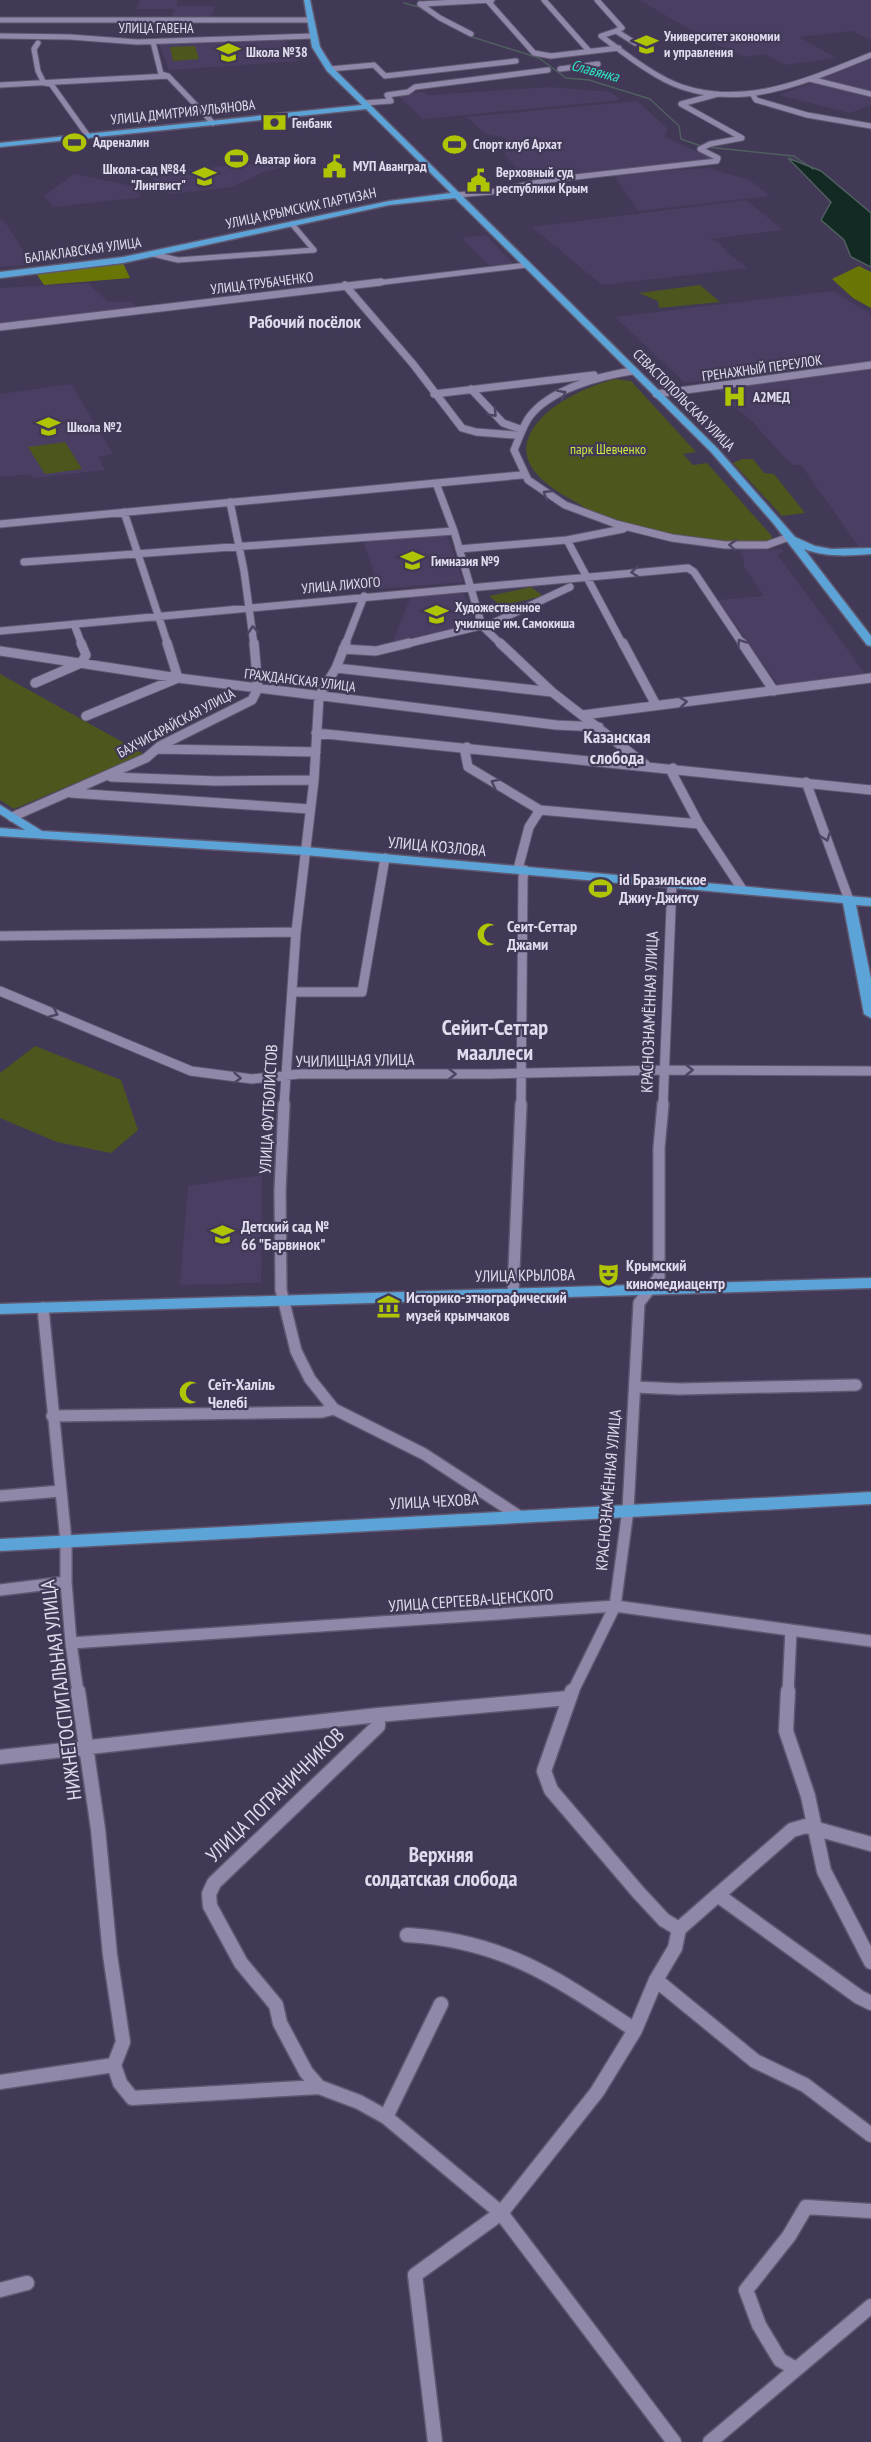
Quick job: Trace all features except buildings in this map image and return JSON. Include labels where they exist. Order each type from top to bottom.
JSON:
[{"type":"main road","name":"СЕВАСТОПОЛЬСКАЯ УЛИЦА","points":[[307,0],[313,36],[319,54],[330,69],[722,459],[813,566],[871,643]]},
{"type":"main road","name":"УЛИЦА ДМИТРИЯ УЛЬЯНОВА","points":[[0,145],[366,105]]},
{"type":"main road","name":"УЛИЦА КРЫМСКИХ ПАРТИЗАН","points":[[153,254],[389,203],[456,195]]},
{"type":"main road","name":"БАЛАКЛАВСКАЯ УЛИЦА","points":[[0,275],[110,263],[153,254]]},
{"type":"main road","points":[[789,537],[811,548],[841,553]]},
{"type":"main road","points":[[813,566],[824,558],[841,553],[871,551]]},
{"type":"main road","points":[[0,809],[40,833]]},
{"type":"main road","name":"БАХЧИСАРАЙСКАЯ УЛИЦА","points":[[0,830],[10,823],[12,817]]},
{"type":"main road","name":"УЛИЦА КОЗЛОВА","points":[[0,830],[305,851],[742,888],[871,902]]},
{"type":"main road","points":[[849,900],[871,1014]]},
{"type":"main road","name":"УЛИЦА КРЫЛОВА","points":[[0,1309],[871,1283]]},
{"type":"main road","name":"УЛИЦА ЧЕХОВА","points":[[0,1545],[871,1498]]},
{"type":"street","points":[[487,0],[534,53],[551,56],[619,48]]},
{"type":"street","points":[[419,2],[496,0]]},
{"type":"street","points":[[544,0],[589,51]]},
{"type":"street","points":[[597,0],[622,28],[601,36],[670,82],[690,89],[718,94],[753,95],[773,91],[871,55]]},
{"type":"street","points":[[419,2],[440,18],[471,34]]},
{"type":"street","points":[[0,20],[310,20]]},
{"type":"street","points":[[616,32],[635,43]]},
{"type":"street","name":"УЛИЦА ГАВЕНА","points":[[0,36],[153,42],[313,36]]},
{"type":"street","points":[[153,42],[161,74],[168,76],[213,123]]},
{"type":"street","points":[[38,43],[34,49],[38,71],[44,83]]},
{"type":"street","points":[[330,69],[374,65],[385,76],[516,61]]},
{"type":"street","points":[[560,69],[598,64]]},
{"type":"street","points":[[366,105],[392,101],[384,91],[548,70]]},
{"type":"street","points":[[0,85],[168,76]]},
{"type":"street","points":[[810,78],[871,94]]},
{"type":"street","points":[[44,83],[51,84],[88,136]]},
{"type":"street","points":[[456,195],[491,192],[549,180],[717,161],[718,158],[700,149],[710,144],[742,138],[681,104],[718,94]]},
{"type":"street","points":[[753,95],[756,100],[801,114],[871,126]]},
{"type":"street","name":"БАЛАКЛАВСКАЯ УЛИЦА","points":[[153,254],[178,260],[314,250],[292,224]]},
{"type":"street","name":"УЛИЦА ТРУБАЧЕНКО","points":[[0,327],[527,265]]},
{"type":"street","points":[[345,285],[413,364],[462,429],[476,432],[518,432]]},
{"type":"street","name":"ГРЕНАЖНЫЙ ПЕРЕУЛОК","points":[[656,394],[871,365]]},
{"type":"street","points":[[434,394],[632,370]]},
{"type":"street","points":[[612,373],[593,379],[549,400],[531,415],[518,432],[513,449],[522,475],[561,502],[624,529],[693,541],[741,546],[780,544],[789,537]]},
{"type":"street","points":[[471,389],[502,423],[518,432]]},
{"type":"street","points":[[0,524],[522,475]]},
{"type":"street","points":[[436,483],[454,531],[482,626],[552,692],[646,765]]},
{"type":"street","name":"БАХЧИСАРАЙСКАЯ УЛИЦА","points":[[12,817],[146,758],[157,748],[252,700],[258,688],[251,607],[241,546],[230,502]]},
{"type":"street","points":[[86,716],[178,678],[124,512]]},
{"type":"street","points":[[459,549],[567,540],[624,529]]},
{"type":"street","points":[[24,562],[454,531]]},
{"type":"street","points":[[567,540],[656,705]]},
{"type":"street","name":"УЛИЦА ЛИХОГО","points":[[0,631],[685,568],[694,572],[774,691]]},
{"type":"street","points":[[343,649],[376,651],[494,623],[570,587]]},
{"type":"street","name":"УЛИЦА ФУТБОЛИСТОВ","points":[[364,596],[336,668],[319,696],[314,780],[296,932],[286,1076],[280,1191],[281,1290],[296,1351],[310,1378],[334,1409],[424,1454],[519,1516]]},
{"type":"street","points":[[35,683],[81,663],[86,655],[74,624]]},
{"type":"street","name":"ГРАЖДАНСКАЯ УЛИЦА","points":[[0,651],[178,678],[319,696],[556,725],[598,727]]},
{"type":"street","points":[[336,668],[552,692]]},
{"type":"street","points":[[583,715],[871,678]]},
{"type":"street","points":[[316,733],[646,765],[871,790]]},
{"type":"street","points":[[467,747],[465,752],[468,767],[540,810],[699,824]]},
{"type":"street","points":[[157,748],[316,752]]},
{"type":"street","points":[[673,768],[672,773],[699,824],[742,888]]},
{"type":"street","points":[[107,777],[216,781],[314,780]]},
{"type":"street","points":[[806,782],[849,900]]},
{"type":"street","points":[[68,793],[310,809]]},
{"type":"street","points":[[513,1294],[522,1074],[522,869],[529,827],[540,810]]},
{"type":"street","points":[[292,992],[362,992],[385,858]]},
{"type":"street","name":"КРАСНОЗНАМЁННАЯ УЛИЦА","points":[[672,883],[659,1148],[658,1277],[639,1303],[628,1510],[615,1606],[569,1698],[544,1771],[551,1790],[638,1892],[664,1920],[679,1929]]},
{"type":"street","points":[[0,936],[296,932]]},
{"type":"street","name":"УЧИЛИЩНАЯ УЛИЦА","points":[[0,991],[191,1071],[221,1077],[252,1079],[286,1076],[664,1070],[871,1071]]},
{"type":"street","name":"НИЖНЕГОСПИТАЛЬНАЯ УЛИЦА","points":[[43,1308],[66,1541],[66,1582],[71,1643],[98,1829],[110,1955],[123,2042],[114,2065]]},
{"type":"street","points":[[635,1387],[679,1389],[856,1385]]},
{"type":"street","points":[[52,1416],[322,1412],[334,1409]]},
{"type":"street","points":[[0,1496],[61,1491]]},
{"type":"street","points":[[0,1590],[66,1582]]},
{"type":"street","name":"УЛИЦА СЕРГЕЕВА-ЦЕНСКОГО","points":[[71,1643],[615,1606],[871,1641]]},
{"type":"street","points":[[791,1630],[786,1731],[817,1828],[824,1871],[871,1962]]},
{"type":"street","points":[[0,1757],[378,1715],[569,1698]]},
{"type":"street","name":"УЛИЦА ПОГРАНИЧНИКОВ","points":[[319,2087],[293,2051],[280,2023],[276,2005],[241,1963],[210,1906],[209,1894],[214,1883],[378,1726],[378,1715]]},
{"type":"street","points":[[435,2442],[415,2275],[501,2213],[597,2091],[635,2030],[656,1980],[675,1948],[679,1929],[792,1830],[806,1826],[871,1844]]},
{"type":"street","points":[[719,1896],[859,1997],[871,2003]]},
{"type":"street","points":[[407,1935],[436,1936],[502,1952],[544,1971],[635,2030]]},
{"type":"street","points":[[656,1980],[754,2061],[805,2085],[871,2135]]},
{"type":"street","points":[[386,2117],[441,2004]]},
{"type":"street","points":[[0,2082],[114,2065],[120,2083],[132,2098],[319,2087],[359,2102],[386,2117],[501,2213],[674,2442]]},
{"type":"street","points":[[796,2369],[780,2360],[759,2325],[746,2290],[789,2236],[806,2207],[871,2211]]},
{"type":"street","points":[[0,2290],[27,2283]]},
{"type":"street","points":[[710,2442],[871,2306]]},
{"type":"shaded area","points":[[140,0],[178,0],[177,6],[215,6],[210,20],[171,19],[174,9],[136,9]]},
{"type":"shaded area","points":[[640,0],[871,0],[871,40],[852,31],[799,37],[836,58],[785,65],[765,54],[745,57],[709,41]]},
{"type":"shaded area","name":"Школа №38","points":[[284,39],[299,61],[169,70],[159,44]]},
{"type":"shaded area","points":[[871,59],[871,91],[820,78]]},
{"type":"shaded area","points":[[814,82],[871,98],[871,105],[850,113],[779,95]]},
{"type":"shaded area","points":[[550,87],[611,92],[620,100],[423,119],[398,95],[422,92],[430,95]]},
{"type":"shaded area","points":[[637,101],[667,128],[665,137],[714,159],[529,182],[505,155],[505,138],[485,134],[467,117]]},
{"type":"shaded area","points":[[788,158],[821,171],[871,213],[871,267],[851,257],[844,240],[821,220],[831,202]]},
{"type":"shaded area","name":"Школа-сад №84 \"Лингвист\"","points":[[279,161],[283,167],[263,172],[232,187],[170,194],[152,178],[161,177],[160,172]]},
{"type":"shaded area","points":[[708,168],[750,180],[770,196],[638,211],[613,174]]},
{"type":"shaded area","points":[[74,174],[132,186],[142,197],[53,207],[44,196]]},
{"type":"shaded area","points":[[746,200],[783,230],[709,239],[717,241],[731,256],[748,268],[602,285],[532,227]]},
{"type":"shaded area","points":[[0,219],[7,225],[32,265],[0,267]]},
{"type":"shaded area","points":[[486,235],[513,263],[490,266],[462,238]]},
{"type":"shaded area","points":[[88,283],[108,302],[131,302],[136,308],[0,325],[0,288]]},
{"type":"shaded area","points":[[833,291],[871,314],[871,362],[727,381],[724,378],[685,383],[615,317]]},
{"type":"shaded area","points":[[871,369],[871,546],[859,547],[801,465],[794,465],[783,456],[752,421],[733,406],[718,389]]},
{"type":"shaded area","name":"Школа №2","points":[[71,384],[113,454],[98,457],[105,470],[34,478],[30,474],[0,477],[0,394]]},
{"type":"shaded area","name":"Гимназия №9","points":[[447,534],[463,582],[379,589],[363,540]]},
{"type":"shaded area","points":[[739,548],[782,549],[784,552],[777,554],[866,675],[779,686],[718,600],[764,596],[744,567]]},
{"type":"shaded area","name":"Художественное училище им. Самокиша","points":[[464,593],[474,624],[392,644],[411,596]]},
{"type":"shaded area","name":"Детский сад № 66 \"Барвинок\"","points":[[262,1175],[261,1283],[180,1285],[188,1186]]},
{"type":"green space","points":[[195,46],[199,59],[173,61],[170,47]]},
{"type":"green space","points":[[123,263],[130,278],[44,285],[36,273]]},
{"type":"green space","points":[[859,266],[871,272],[871,308],[853,298],[832,279]]},
{"type":"green space","points":[[700,285],[720,302],[659,308],[658,301],[639,293]]},
{"type":"green space","name":"парк Шевченко","points":[[615,379],[631,381],[696,452],[683,454],[693,465],[707,463],[773,540],[725,544],[619,524],[599,516],[544,482],[529,462],[526,450],[529,437],[537,423],[562,401]]},
{"type":"green space","points":[[65,442],[82,469],[45,474],[28,447]]},
{"type":"green space","points":[[742,459],[753,459],[764,473],[774,474],[805,513],[782,516],[733,463]]},
{"type":"green space","points":[[531,587],[543,596],[501,606],[489,596]]},
{"type":"green space","points":[[0,674],[144,754],[14,809],[0,800]]},
{"type":"green space","points":[[35,1046],[121,1080],[138,1130],[111,1153],[57,1142],[0,1118],[0,1073]]},
{"type":"waterway","name":"Славянка","points":[[404,3],[419,7],[439,20]]},
{"type":"waterway","name":"Славянка","points":[[469,36],[539,58],[566,78],[589,80],[650,99],[679,126],[681,139],[701,146]]},
{"type":"waterway","name":"Славянка","points":[[707,147],[794,156],[813,169]]},
{"type":"place","name":"Университет экономии и управления","points":[[646,44]]},
{"type":"place","name":"Школа №38","points":[[228,52]]},
{"type":"place","name":"Генбанк","points":[[274,123]]},
{"type":"place","name":"Адреналин","points":[[75,142]]},
{"type":"place","name":"Спорт клуб Архат","points":[[455,144]]},
{"type":"place","name":"Аватар йога","points":[[237,159]]},
{"type":"place","name":"МУП Аванград","points":[[335,166]]},
{"type":"place","name":"Школа-сад №84 \"Лингвист\"","points":[[204,177]]},
{"type":"place","name":"Верховный суд республики Крым","points":[[478,180]]},
{"type":"place","name":"А2МЕД","points":[[735,397]]},
{"type":"place","name":"Школа №2","points":[[49,427]]},
{"type":"place","name":"Гимназия №9","points":[[413,561]]},
{"type":"place","name":"Художественное училище им. Самокиша","points":[[437,615]]},
{"type":"place","name":"id Бразильское Джиу-Джитсу","points":[[601,888]]},
{"type":"place","name":"Сеит-Сеттар Джами","points":[[489,935]]},
{"type":"place","name":"Детский сад № 66 \"Барвинок\"","points":[[223,1235]]},
{"type":"place","name":"Крымский киномедиацентр","points":[[608,1274]]},
{"type":"place","name":"Историко-этнографический музей крымчаков","points":[[388,1306]]},
{"type":"place","name":"Сеїт-Халіль Челебі","points":[[190,1393]]},
{"type":"district","name":"Рабочий посёлок","points":[[305,322]]},
{"type":"district","name":"Казанская слобода","points":[[617,747]]},
{"type":"district","name":"Сейит-Сеттар мааллеси","points":[[495,1040]]},
{"type":"district","name":"Верхняя солдатская слобода","points":[[441,1867]]}]
